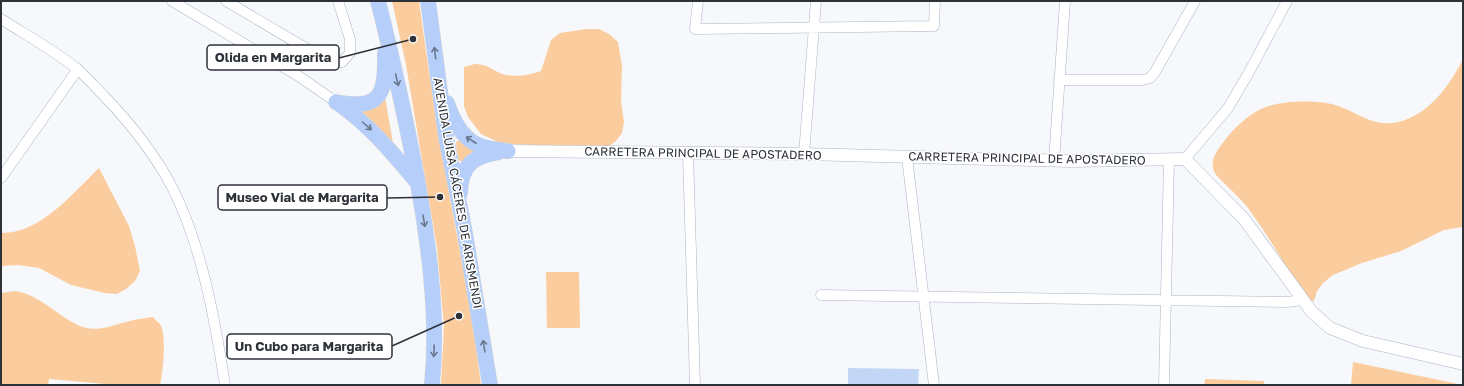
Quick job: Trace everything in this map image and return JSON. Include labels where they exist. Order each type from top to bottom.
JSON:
[{"type":"main road","points":[[378,1],[400,92],[427,238],[434,307],[435,336],[432,385]]},
{"type":"main road","name":"AVENIDA LUISA CÁCERES DE ARISMENDI","points":[[428,1],[446,137],[479,310],[490,385]]},
{"type":"main road","points":[[336,102],[353,105],[365,104],[377,97],[383,87],[385,69],[384,25]]},
{"type":"main road","points":[[437,73],[456,124],[464,136],[483,147],[508,151]]},
{"type":"main road","points":[[336,102],[357,117],[376,134],[418,183]]},
{"type":"main road","points":[[460,208],[460,186],[466,168],[474,159],[487,154],[508,151]]},
{"type":"street","points":[[172,1],[186,5],[300,77],[336,102]]},
{"type":"street","points":[[226,1],[331,63],[342,62],[350,53],[350,39],[338,1]]},
{"type":"street","points":[[698,1],[695,28],[934,26],[935,1]]},
{"type":"street","points":[[804,154],[816,1]]},
{"type":"street","points":[[1054,161],[1065,1]]},
{"type":"street","points":[[1059,80],[1143,80],[1150,78],[1155,72],[1195,1]]},
{"type":"street","points":[[1287,1],[1228,108],[1185,159],[1244,219],[1312,312],[1330,328],[1363,341],[1463,364]]},
{"type":"street","points":[[1,19],[78,69],[136,130],[156,160],[172,187],[190,229],[205,278],[225,385]]},
{"type":"street","points":[[1,178],[78,69]]},
{"type":"street","name":"CARRETERA PRINCIPAL DE APOSTADERO","points":[[508,151],[804,154],[1054,161],[1185,159]]},
{"type":"street","points":[[688,152],[695,385]]},
{"type":"street","points":[[907,157],[934,385]]},
{"type":"street","points":[[1164,385],[1169,160]]},
{"type":"street","points":[[821,295],[1287,302],[1303,300]]},
{"type":"shaded area","points":[[392,1],[419,1],[435,114],[470,308],[481,385],[441,385],[444,326],[437,248],[406,65]]},
{"type":"shaded area","points":[[586,29],[599,29],[609,34],[618,42],[622,66],[621,101],[624,122],[622,133],[616,141],[607,148],[510,144],[500,143],[481,134],[468,117],[464,106],[464,67],[474,64],[481,64],[502,74],[510,76],[524,75],[541,71],[551,40],[560,33]]},
{"type":"shaded area","points":[[1463,59],[1463,227],[1444,230],[1401,251],[1362,263],[1333,275],[1323,283],[1317,291],[1314,301],[1306,300],[1271,242],[1248,208],[1213,169],[1213,160],[1217,151],[1232,131],[1256,112],[1269,106],[1289,102],[1333,104],[1375,122],[1382,123],[1398,122],[1409,118],[1429,106],[1437,98],[1452,79]]},
{"type":"shaded area","points":[[385,97],[393,143],[393,144],[354,111]]},
{"type":"shaded area","points":[[459,140],[480,151],[463,163],[461,162],[457,154],[456,142]]},
{"type":"shaded area","points":[[99,168],[129,226],[140,271],[135,281],[126,289],[117,294],[105,293],[71,285],[39,268],[18,265],[1,266],[1,233],[15,232],[29,227],[42,219],[67,200]]},
{"type":"shaded area","points":[[546,272],[579,272],[580,328],[547,328]]},
{"type":"shaded area","points":[[15,291],[24,293],[41,301],[72,322],[91,329],[153,317],[160,324],[162,329],[164,345],[160,385],[116,385],[49,379],[48,385],[1,385],[1,293]]},
{"type":"shaded area","points":[[1353,362],[1463,385],[1351,385]]},
{"type":"shaded area","points":[[1205,379],[1264,381],[1264,385],[1204,385]]},
{"type":"building","points":[[848,368],[919,369],[918,385],[848,385]]},
{"type":"place","name":"Olida en Margarita","points":[[413,39]]},
{"type":"place","name":"Museo Vial de Margarita","points":[[440,197]]},
{"type":"place","name":"Un Cubo para Margarita","points":[[459,316]]}]
